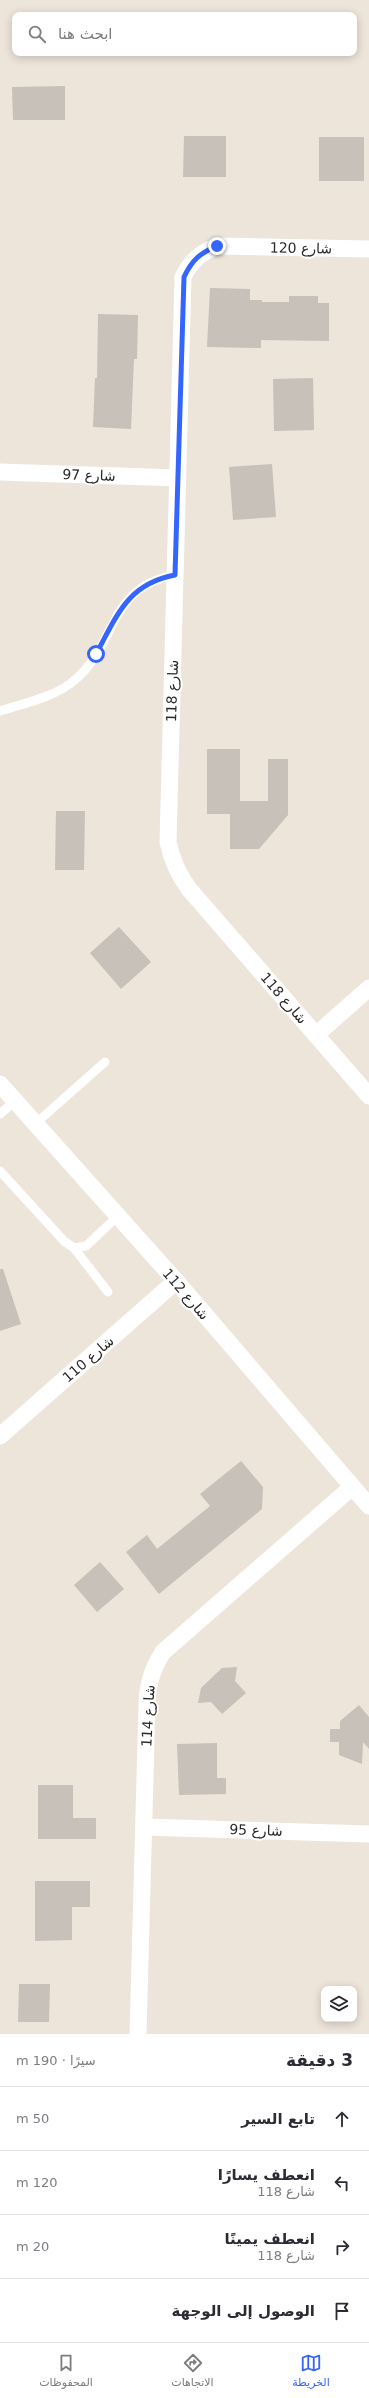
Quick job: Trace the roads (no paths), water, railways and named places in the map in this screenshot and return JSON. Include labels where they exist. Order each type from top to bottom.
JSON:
[{"type":"street","name":"شارع 118","points":[[233,246],[217,246],[202,252],[190,263],[184,277],[168,842],[172,860],[179,875],[189,889],[369,1096]]},
{"type":"street","name":"شارع 120","points":[[233,246],[369,249]]},
{"type":"street","name":"شارع 97","points":[[0,472],[178,478]]},
{"type":"street","points":[[316,1035],[369,988]]},
{"type":"street","name":"شارع 112","points":[[0,1084],[176,1281],[369,1506]]},
{"type":"street","name":"شارع 110","points":[[0,1436],[176,1281]]},
{"type":"street","name":"شارع 114","points":[[138,2034],[148,1685],[153,1668],[163,1652],[352,1487]]},
{"type":"street","name":"شارع 95","points":[[144,1827],[369,1834]]},
{"type":"lane","points":[[0,711],[46,695],[75,680],[86,668],[122,607],[132,594],[159,578],[175,575]]},
{"type":"lane","points":[[35,1124],[105,1062]]},
{"type":"lane","points":[[0,1114],[15,1101]]},
{"type":"lane","points":[[0,1171],[64,1241],[74,1248],[108,1292]]},
{"type":"lane","points":[[74,1248],[86,1246],[118,1216]]}]
